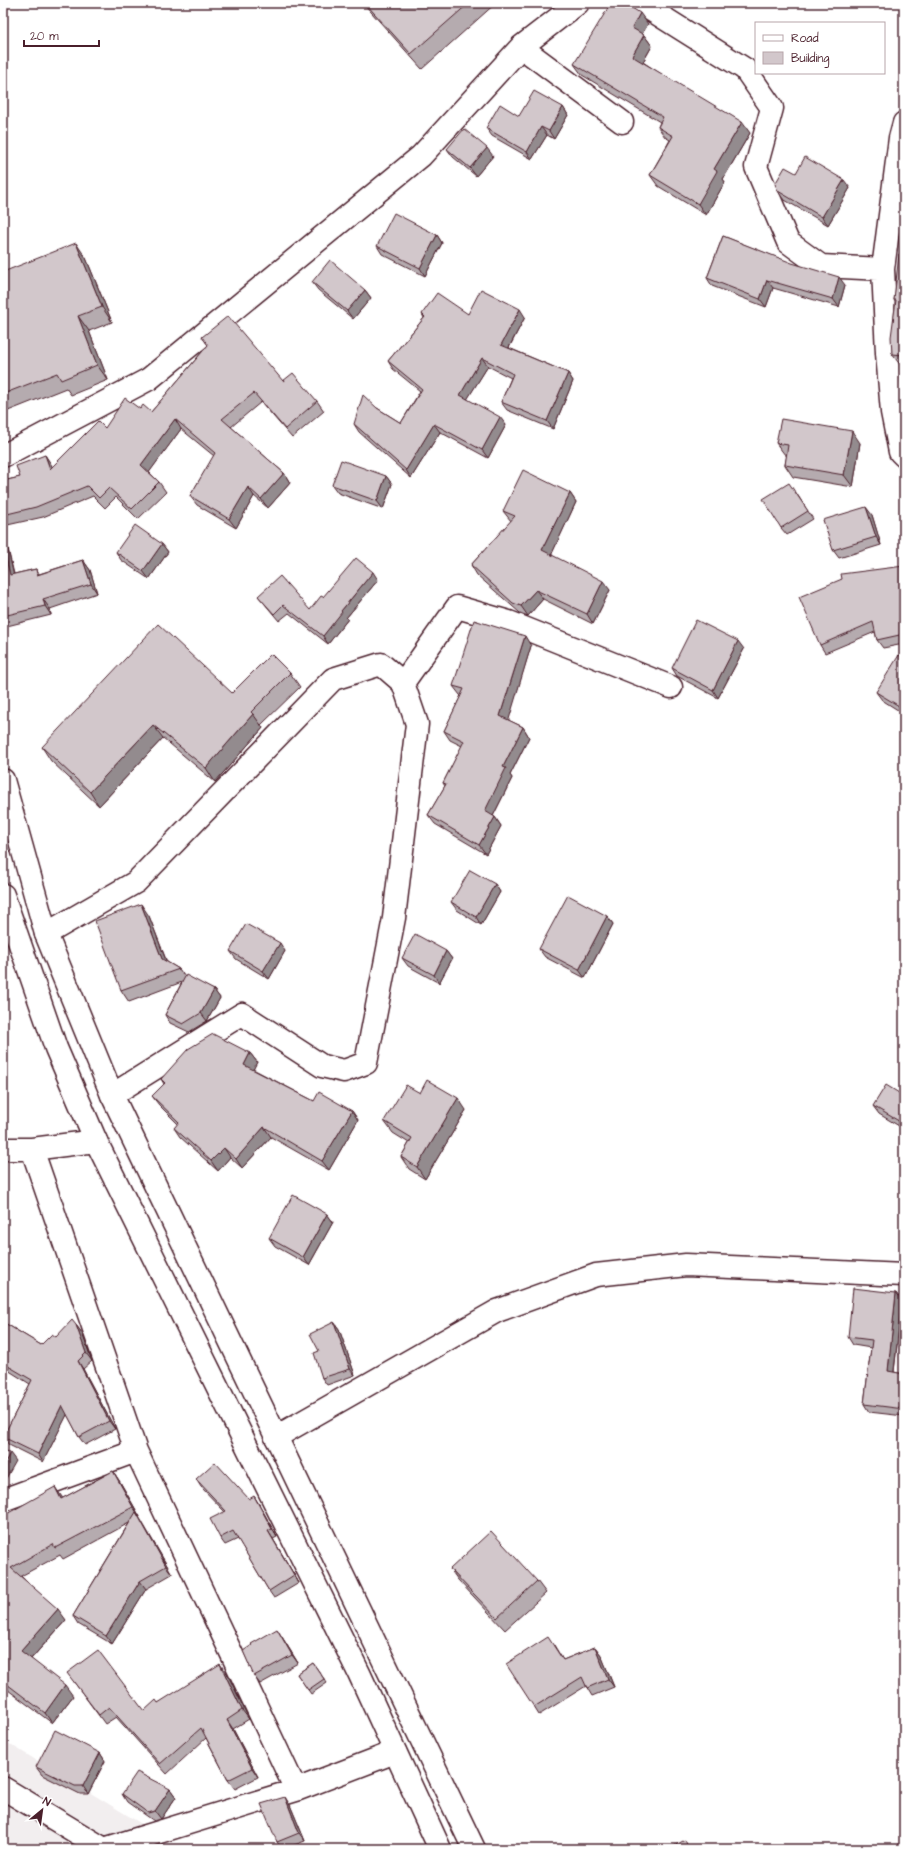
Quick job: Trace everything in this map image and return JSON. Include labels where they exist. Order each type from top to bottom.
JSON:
[{"type":"street","points":[[3,456],[149,379],[421,156],[521,47],[578,3]]},
{"type":"street","points":[[640,3],[745,69],[772,108],[756,167],[788,242],[821,266],[884,269]]},
{"type":"street","points":[[521,47],[622,122]]},
{"type":"street","points":[[904,123],[900,138],[884,269],[887,353],[892,412],[900,452],[904,456]]},
{"type":"street","points":[[403,683],[457,608],[509,622],[671,687]]},
{"type":"street","points":[[46,934],[136,882],[332,679],[381,664],[403,683],[417,724],[394,918],[366,1063],[344,1071],[322,1066],[242,1014],[112,1096]]},
{"type":"street","points":[[3,780],[46,934],[112,1096],[474,1849]]},
{"type":"street","points":[[3,895],[56,1048],[96,1141],[358,1673],[440,1849]]},
{"type":"street","points":[[3,1149],[32,1149],[96,1141]]},
{"type":"street","points":[[32,1149],[136,1451],[296,1790]]},
{"type":"street","points":[[135,1221],[166,1208]]},
{"type":"street","points":[[276,1437],[497,1311],[596,1275],[686,1265],[904,1275]]},
{"type":"street","points":[[3,1500],[136,1451]]},
{"type":"street","points":[[358,1673],[384,1664]]},
{"type":"street","points":[[3,1788],[104,1849],[296,1790],[395,1752]]},
{"type":"shaded area","points":[[3,1740],[155,1832],[146,1849],[3,1849]]},
{"type":"building","points":[[365,3],[469,3],[411,54]]},
{"type":"building","points":[[611,3],[624,3],[640,13],[632,28],[644,35],[632,56],[742,122],[714,169],[717,171],[698,204],[650,175],[673,136],[658,127],[663,117],[574,64]]},
{"type":"building","points":[[534,91],[563,107],[549,131],[541,127],[527,152],[486,128],[500,104],[519,116]]},
{"type":"building","points":[[464,129],[487,148],[470,168],[447,149]]},
{"type":"building","points":[[805,157],[844,180],[822,217],[778,191],[775,184],[785,167],[796,173]]},
{"type":"building","points":[[394,213],[437,235],[420,268],[377,246]]},
{"type":"building","points":[[723,236],[792,263],[839,277],[833,299],[767,280],[760,299],[707,278]]},
{"type":"building","points":[[76,243],[102,307],[78,316],[97,365],[61,380],[57,373],[3,394],[3,272]]},
{"type":"building","points":[[899,254],[904,255],[904,355],[892,354],[891,337],[896,300],[894,300]]},
{"type":"building","points":[[330,260],[365,290],[347,311],[312,282]]},
{"type":"building","points":[[481,289],[520,309],[501,345],[568,373],[547,421],[501,402],[513,374],[482,358],[460,395],[500,417],[482,450],[434,424],[406,470],[354,424],[363,395],[377,408],[401,423],[422,389],[388,361],[425,317],[422,314],[437,293],[468,314]]},
{"type":"building","points":[[228,316],[283,381],[293,373],[317,401],[285,429],[254,393],[222,419],[284,473],[261,499],[248,487],[229,519],[190,496],[215,453],[175,419],[141,465],[159,482],[132,509],[109,488],[99,498],[87,486],[36,507],[3,515],[3,481],[20,477],[16,466],[45,455],[50,469],[98,421],[105,428],[125,398],[140,409],[143,405],[151,412],[208,345],[202,337]]},
{"type":"building","points":[[781,419],[852,431],[844,475],[785,465],[788,445],[776,443]]},
{"type":"building","points":[[341,460],[386,476],[377,501],[332,485]]},
{"type":"building","points":[[523,470],[570,493],[542,550],[603,581],[587,614],[536,590],[521,606],[513,603],[471,565],[515,516],[503,511]]},
{"type":"building","points":[[789,483],[808,511],[781,528],[763,499]]},
{"type":"building","points":[[866,507],[876,537],[833,550],[823,520]]},
{"type":"building","points":[[135,525],[162,544],[143,571],[116,552]]},
{"type":"building","points":[[3,547],[10,575],[36,569],[37,575],[83,560],[91,584],[43,599],[45,606],[3,616]]},
{"type":"building","points":[[356,558],[373,572],[341,611],[342,612],[323,636],[283,605],[274,614],[258,596],[280,576],[310,610]]},
{"type":"building","points":[[904,566],[904,609],[900,609],[904,634],[877,640],[873,622],[820,645],[799,597],[842,579],[841,574]]},
{"type":"building","points":[[474,620],[525,636],[500,716],[523,727],[503,767],[506,768],[485,811],[495,817],[479,845],[428,815],[446,784],[443,783],[464,741],[444,731],[464,689],[453,686]]},
{"type":"building","points":[[696,620],[738,641],[713,690],[672,668]]},
{"type":"building","points":[[158,624],[232,693],[271,654],[290,673],[251,712],[253,714],[206,768],[153,725],[90,792],[42,747]]},
{"type":"building","points":[[899,655],[904,658],[904,709],[876,692]]},
{"type":"building","points":[[470,870],[495,884],[476,917],[451,902]]},
{"type":"building","points":[[568,895],[607,916],[579,970],[539,949]]},
{"type":"building","points":[[141,904],[162,959],[179,969],[121,990],[95,921]]},
{"type":"building","points":[[246,924],[280,943],[263,971],[230,951]]},
{"type":"building","points":[[415,934],[446,951],[434,975],[402,958]]},
{"type":"building","points":[[186,975],[214,990],[201,1013],[183,1024],[165,1015]]},
{"type":"building","points":[[213,1034],[250,1053],[244,1065],[314,1101],[319,1092],[352,1111],[322,1161],[264,1127],[236,1159],[224,1148],[211,1161],[174,1128],[179,1122],[152,1096],[165,1083],[161,1079],[188,1049]]},
{"type":"building","points":[[427,1080],[458,1098],[417,1167],[401,1157],[412,1138],[384,1121],[406,1085],[420,1093]]},
{"type":"building","points":[[886,1085],[904,1096],[904,1124],[873,1106]]},
{"type":"building","points":[[293,1195],[327,1214],[303,1257],[269,1238]]},
{"type":"building","points":[[853,1288],[896,1293],[888,1371],[904,1374],[904,1409],[864,1404],[872,1340],[848,1337]]},
{"type":"building","points":[[72,1320],[76,1325],[86,1353],[78,1361],[109,1421],[79,1437],[62,1405],[38,1454],[3,1437],[32,1380],[3,1363],[3,1322],[41,1345],[52,1334],[56,1337]]},
{"type":"building","points":[[334,1322],[350,1369],[322,1378],[314,1353],[319,1351],[310,1334]]},
{"type":"building","points":[[3,1449],[10,1453],[3,1466]]},
{"type":"building","points":[[215,1462],[249,1499],[254,1496],[272,1529],[268,1531],[294,1575],[269,1591],[233,1531],[220,1538],[210,1519],[226,1511],[196,1479]]},
{"type":"building","points":[[113,1471],[133,1507],[55,1548],[53,1544],[11,1568],[58,1609],[21,1651],[65,1685],[45,1713],[3,1681],[3,1602],[7,1598],[3,1591],[3,1516],[55,1487],[61,1499]]},
{"type":"building","points":[[136,1512],[166,1566],[140,1581],[106,1636],[73,1616]]},
{"type":"building","points":[[491,1531],[537,1581],[497,1618],[450,1569]]},
{"type":"building","points":[[277,1629],[292,1655],[254,1676],[243,1651],[252,1645],[251,1644]]},
{"type":"building","points":[[548,1637],[563,1660],[595,1647],[608,1679],[587,1688],[582,1677],[534,1707],[506,1664]]},
{"type":"building","points":[[98,1650],[144,1711],[156,1700],[158,1703],[220,1664],[242,1710],[227,1720],[252,1768],[228,1780],[201,1728],[160,1764],[109,1707],[99,1715],[67,1673]]},
{"type":"building","points":[[313,1663],[324,1679],[308,1690],[297,1674]]},
{"type":"building","points":[[55,1730],[100,1753],[83,1786],[75,1786],[36,1767]]},
{"type":"building","points":[[137,1772],[170,1789],[155,1811],[148,1813],[122,1794]]},
{"type":"building","points":[[285,1797],[299,1833],[277,1842],[261,1804]]},
{"type":"building","points":[[685,1840],[689,1849],[668,1849]]}]
